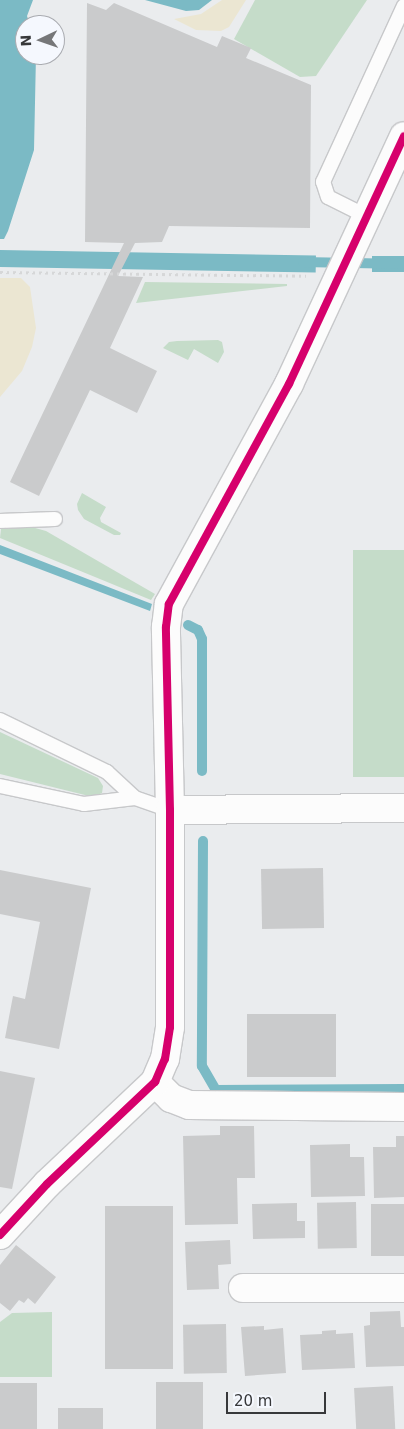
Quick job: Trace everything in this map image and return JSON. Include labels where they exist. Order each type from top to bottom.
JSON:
[{"type":"street","points":[[0,1235],[47,1184],[155,1082],[166,1059],[170,1027],[170,810],[166,628],[169,604],[288,384],[404,136]]},
{"type":"street","points":[[170,810],[404,808]]},
{"type":"street","points":[[155,1082],[171,1098],[188,1105],[404,1107]]},
{"type":"street","points":[[243,1288],[404,1288]]},
{"type":"lane","points":[[366,216],[328,197],[323,182],[404,6]]},
{"type":"lane","points":[[0,521],[55,519]]},
{"type":"lane","points":[[0,720],[107,772],[135,798],[170,810]]},
{"type":"lane","points":[[0,786],[84,804],[135,798]]},
{"type":"path","points":[[0,272],[307,276]]},
{"type":"green space","points":[[255,0],[367,0],[316,76],[300,77],[234,39]]},
{"type":"green space","points":[[145,282],[287,284],[287,286],[136,303]]},
{"type":"green space","points":[[218,340],[222,342],[224,352],[218,363],[194,349],[188,360],[163,348],[169,342]]},
{"type":"green space","points":[[82,493],[106,507],[100,518],[101,522],[121,533],[120,535],[114,535],[84,519],[78,510],[77,504]]},
{"type":"green space","points":[[28,526],[46,531],[155,594],[151,600],[0,538],[1,529]]},
{"type":"green space","points":[[353,550],[404,550],[404,777],[353,777]]},
{"type":"green space","points":[[0,732],[98,778],[103,786],[102,793],[93,797],[0,774]]},
{"type":"green space","points":[[52,1312],[52,1377],[0,1377],[0,1322],[12,1313]]},
{"type":"sand","points":[[222,0],[246,0],[229,27],[221,31],[196,30],[174,19],[201,14]]},
{"type":"sand","points":[[0,278],[21,278],[30,287],[36,328],[32,347],[22,371],[0,397]]},
{"type":"water","points":[[0,0],[33,0],[27,15],[15,15],[15,65],[36,65],[34,150],[8,231],[4,239],[0,239]]},
{"type":"water","points":[[145,0],[212,0],[199,10],[186,11]]},
{"type":"water","points":[[0,250],[316,256],[316,273],[0,267]]},
{"type":"water","points":[[372,256],[404,256],[404,272],[372,272]]},
{"type":"water","points":[[0,545],[152,604],[150,611],[0,554]]},
{"type":"building","points":[[87,3],[106,10],[114,3],[217,47],[222,36],[251,48],[246,58],[311,85],[310,228],[169,226],[162,242],[135,243],[118,276],[143,277],[110,348],[157,371],[137,413],[90,390],[39,496],[10,482],[124,243],[85,242]]},
{"type":"building","points":[[323,868],[324,928],[262,929],[261,869]]},
{"type":"building","points":[[0,870],[91,888],[59,1049],[5,1038],[13,996],[25,999],[40,922],[0,914]]},
{"type":"building","points":[[247,1014],[336,1014],[336,1077],[247,1077]]},
{"type":"building","points":[[0,1071],[35,1078],[12,1189],[0,1187]]},
{"type":"building","points":[[220,1126],[254,1126],[255,1178],[237,1178],[238,1224],[185,1225],[183,1136],[220,1135]]},
{"type":"building","points":[[396,1136],[404,1136],[404,1197],[374,1198],[373,1147],[396,1147]]},
{"type":"building","points":[[350,1144],[350,1157],[364,1157],[365,1196],[311,1197],[310,1145]]},
{"type":"building","points":[[356,1202],[357,1248],[318,1249],[317,1203]]},
{"type":"building","points":[[297,1203],[297,1221],[305,1221],[305,1238],[253,1239],[252,1204]]},
{"type":"building","points":[[371,1204],[404,1204],[404,1256],[371,1256]]},
{"type":"building","points":[[105,1206],[173,1206],[173,1369],[105,1369]]},
{"type":"building","points":[[230,1240],[231,1264],[218,1265],[219,1289],[187,1290],[185,1242]]},
{"type":"building","points":[[16,1245],[56,1277],[35,1304],[28,1298],[24,1303],[19,1300],[10,1311],[0,1303],[0,1265]]},
{"type":"building","points":[[400,1311],[401,1327],[404,1327],[404,1366],[366,1367],[364,1326],[370,1325],[370,1312]]},
{"type":"building","points":[[226,1324],[227,1373],[184,1374],[183,1325]]},
{"type":"building","points":[[264,1326],[264,1330],[283,1328],[286,1373],[245,1376],[241,1327]]},
{"type":"building","points":[[336,1330],[336,1334],[353,1333],[355,1368],[302,1370],[300,1335],[322,1334],[322,1331]]},
{"type":"building","points":[[156,1382],[203,1382],[203,1429],[156,1429]]},
{"type":"building","points":[[0,1383],[37,1383],[37,1429],[0,1429]]},
{"type":"building","points":[[393,1386],[395,1429],[356,1429],[354,1388]]},
{"type":"building","points":[[58,1408],[103,1408],[103,1429],[58,1429]]},
{"type":"waterway","points":[[303,262],[404,264]]},
{"type":"waterway","points":[[188,625],[198,630],[202,639],[202,771]]},
{"type":"waterway","points":[[203,841],[202,1066],[216,1090],[404,1089]]},
{"type":"cycle path","points":[[0,1235],[47,1184],[155,1082],[165,1059],[170,1027],[170,810],[166,627],[169,604],[289,384],[404,136]]}]
